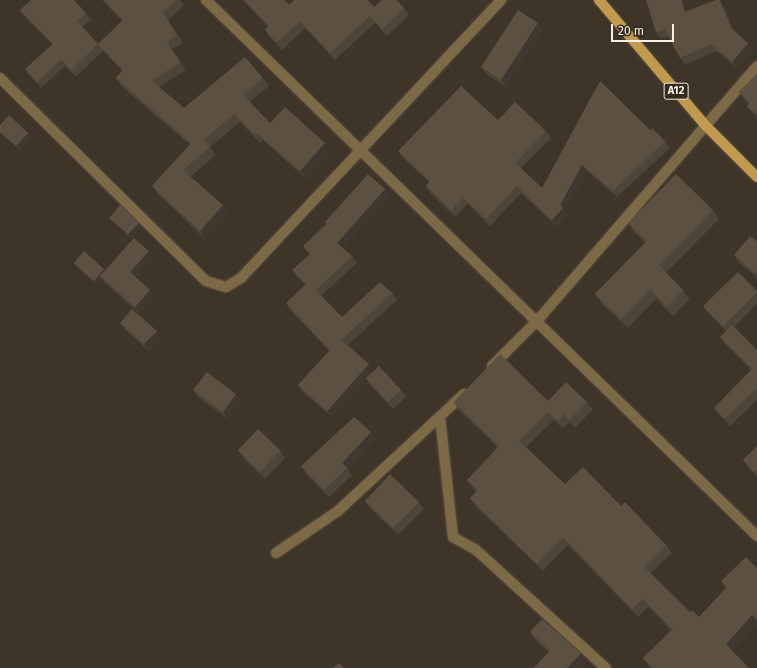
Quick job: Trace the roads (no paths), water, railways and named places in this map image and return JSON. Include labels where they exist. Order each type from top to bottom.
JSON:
[{"type":"main road","name":"A12","points":[[599,0],[706,126],[757,177]]},
{"type":"street","points":[[206,0],[757,536]]},
{"type":"street","points":[[0,78],[206,281],[226,287],[241,278],[361,152],[501,0]]},
{"type":"street","points":[[484,374],[537,321],[757,66]]},
{"type":"street","points":[[276,553],[338,511],[440,417],[473,384]]},
{"type":"street","points":[[440,417],[453,538],[475,549],[606,668]]}]
